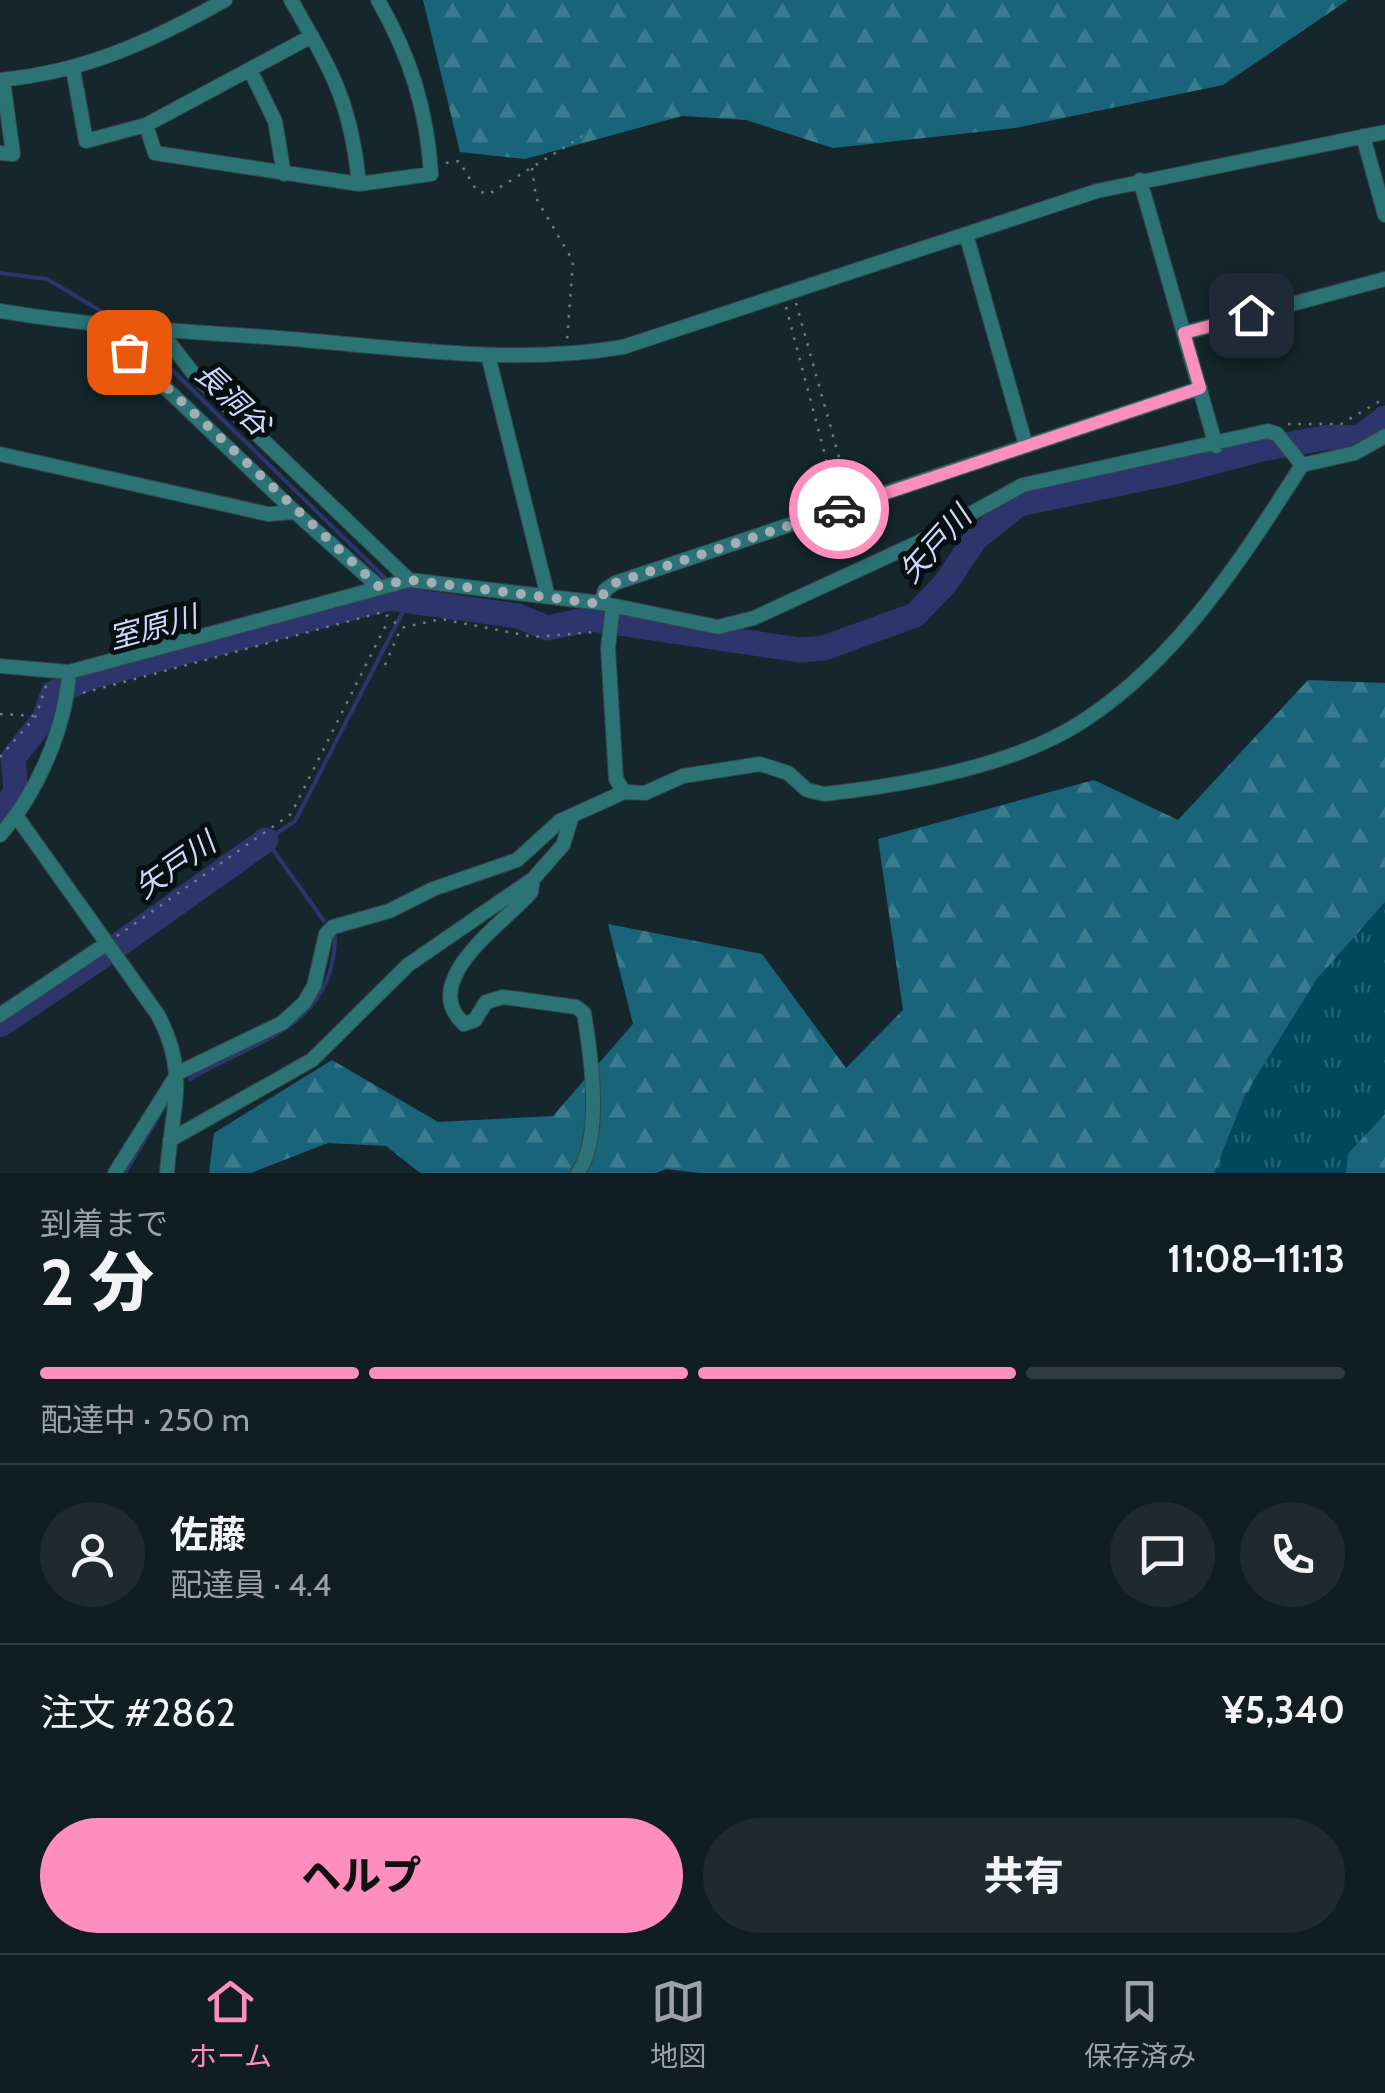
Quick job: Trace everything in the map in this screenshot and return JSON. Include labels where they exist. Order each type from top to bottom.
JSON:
[{"type":"street","points":[[0,153],[13,154],[2,80],[73,69],[150,43],[225,0]]},
{"type":"street","points":[[291,0],[336,75],[359,184]]},
{"type":"street","points":[[146,125],[155,153],[359,184],[430,174],[422,101],[404,45],[378,0]]},
{"type":"street","points":[[73,69],[86,141],[146,125],[312,36]]},
{"type":"street","points":[[251,72],[275,121],[284,174]]},
{"type":"street","points":[[0,310],[101,326],[488,355],[568,357],[623,347],[1140,180],[1385,132]]},
{"type":"street","points":[[1363,136],[1385,215]]},
{"type":"street","points":[[1140,180],[1216,446]]},
{"type":"street","points":[[966,234],[1026,446]]},
{"type":"street","points":[[1184,333],[1385,278]]},
{"type":"street","points":[[101,326],[378,586]]},
{"type":"street","points":[[163,329],[164,336],[194,372],[404,581]]},
{"type":"street","points":[[488,355],[548,596]]},
{"type":"street","points":[[1200,388],[615,583],[605,590],[616,779],[624,792],[632,796],[683,776],[760,764],[788,773],[808,790],[824,794],[869,789],[958,770],[1025,749],[1070,728],[1130,686],[1175,643],[1302,465],[1356,453],[1385,436]]},
{"type":"street","points":[[0,666],[68,672],[404,581],[548,596],[718,627],[754,618],[919,542],[1023,485],[1099,464],[1216,446],[1272,432],[1302,465]]},
{"type":"street","points":[[0,454],[268,514],[295,512]]},
{"type":"street","points":[[0,835],[17,816],[68,699],[68,672]]},
{"type":"street","points":[[115,1173],[178,1073],[282,1023],[304,1003],[314,986],[326,934],[334,926],[388,911],[433,888],[517,860],[572,816],[624,792]]},
{"type":"street","points":[[17,816],[158,1014],[175,1047],[179,1096],[167,1173]]},
{"type":"street","points":[[170,1140],[312,1060],[408,964],[533,879],[563,846],[572,816]]},
{"type":"street","points":[[533,879],[523,902],[462,958],[454,1010],[459,1020],[470,1024],[486,1002],[503,997],[576,1007],[584,1013],[591,1067],[590,1145],[578,1173]]},
{"type":"street","points":[[0,1015],[106,944]]},
{"type":"path","points":[[430,164],[459,161],[477,191],[489,194],[590,132]]},
{"type":"path","points":[[532,168],[536,198],[573,261],[568,357]]},
{"type":"path","points":[[788,294],[846,506]]},
{"type":"path","points":[[788,294],[846,506]]},
{"type":"path","points":[[1272,432],[1281,424],[1341,424],[1385,398]]},
{"type":"path","points":[[68,699],[384,612],[388,621],[401,628],[441,619],[534,637],[584,631],[610,633]]},
{"type":"path","points":[[106,944],[290,814],[388,621]]},
{"type":"path","points":[[386,665],[401,628]]},
{"type":"path","points":[[0,757],[36,716],[44,700],[48,672]]},
{"type":"path","points":[[0,714],[36,716]]},
{"type":"green space","points":[[423,0],[1348,0],[1223,85],[1015,128],[833,148],[746,120],[682,116],[525,159],[460,152]]},
{"type":"green space","points":[[1308,680],[1385,683],[1385,902],[1316,980],[1245,1095],[1214,1173],[700,1173],[666,1169],[656,1173],[420,1173],[386,1146],[328,1143],[251,1173],[209,1173],[214,1133],[332,1060],[438,1122],[553,1116],[633,1024],[608,924],[762,954],[846,1068],[903,1010],[878,839],[1094,780],[1178,820]]},
{"type":"green space","points":[[1385,895],[1385,1173],[1161,1173]]},
{"type":"green space","points":[[1385,1114],[1385,1173],[1346,1173],[1348,1154]]},
{"type":"waterway","name":"長洞谷","points":[[0,273],[47,279],[118,321]]},
{"type":"waterway","name":"長洞谷","points":[[134,333],[388,581]]},
{"type":"waterway","name":"矢戸川","points":[[0,817],[16,791],[13,758],[44,719],[53,693],[94,676],[389,598],[518,616],[547,628],[591,619],[800,650],[824,648],[915,615],[945,584],[975,539],[1019,504],[1175,472],[1266,448],[1330,437],[1359,438],[1385,418]]},
{"type":"waterway","points":[[324,921],[266,840],[295,821],[408,602],[394,588]]},
{"type":"waterway","name":"矢戸川","points":[[121,943],[266,840]]},
{"type":"waterway","points":[[190,1079],[263,1042],[305,1012],[321,993],[331,968],[335,937]]},
{"type":"waterway","name":"矢戸川","points":[[0,1025],[101,957]]},
{"type":"waterway","points":[[125,1173],[166,1104]]},
{"type":"way so far","points":[[129,352],[378,586],[409,580],[600,604],[605,590],[615,583],[839,509]]},
{"type":"route","points":[[839,509],[1200,388],[1184,333],[1251,315]]},
{"type":"water label","name":"室原川","points":[[153,627]]}]
